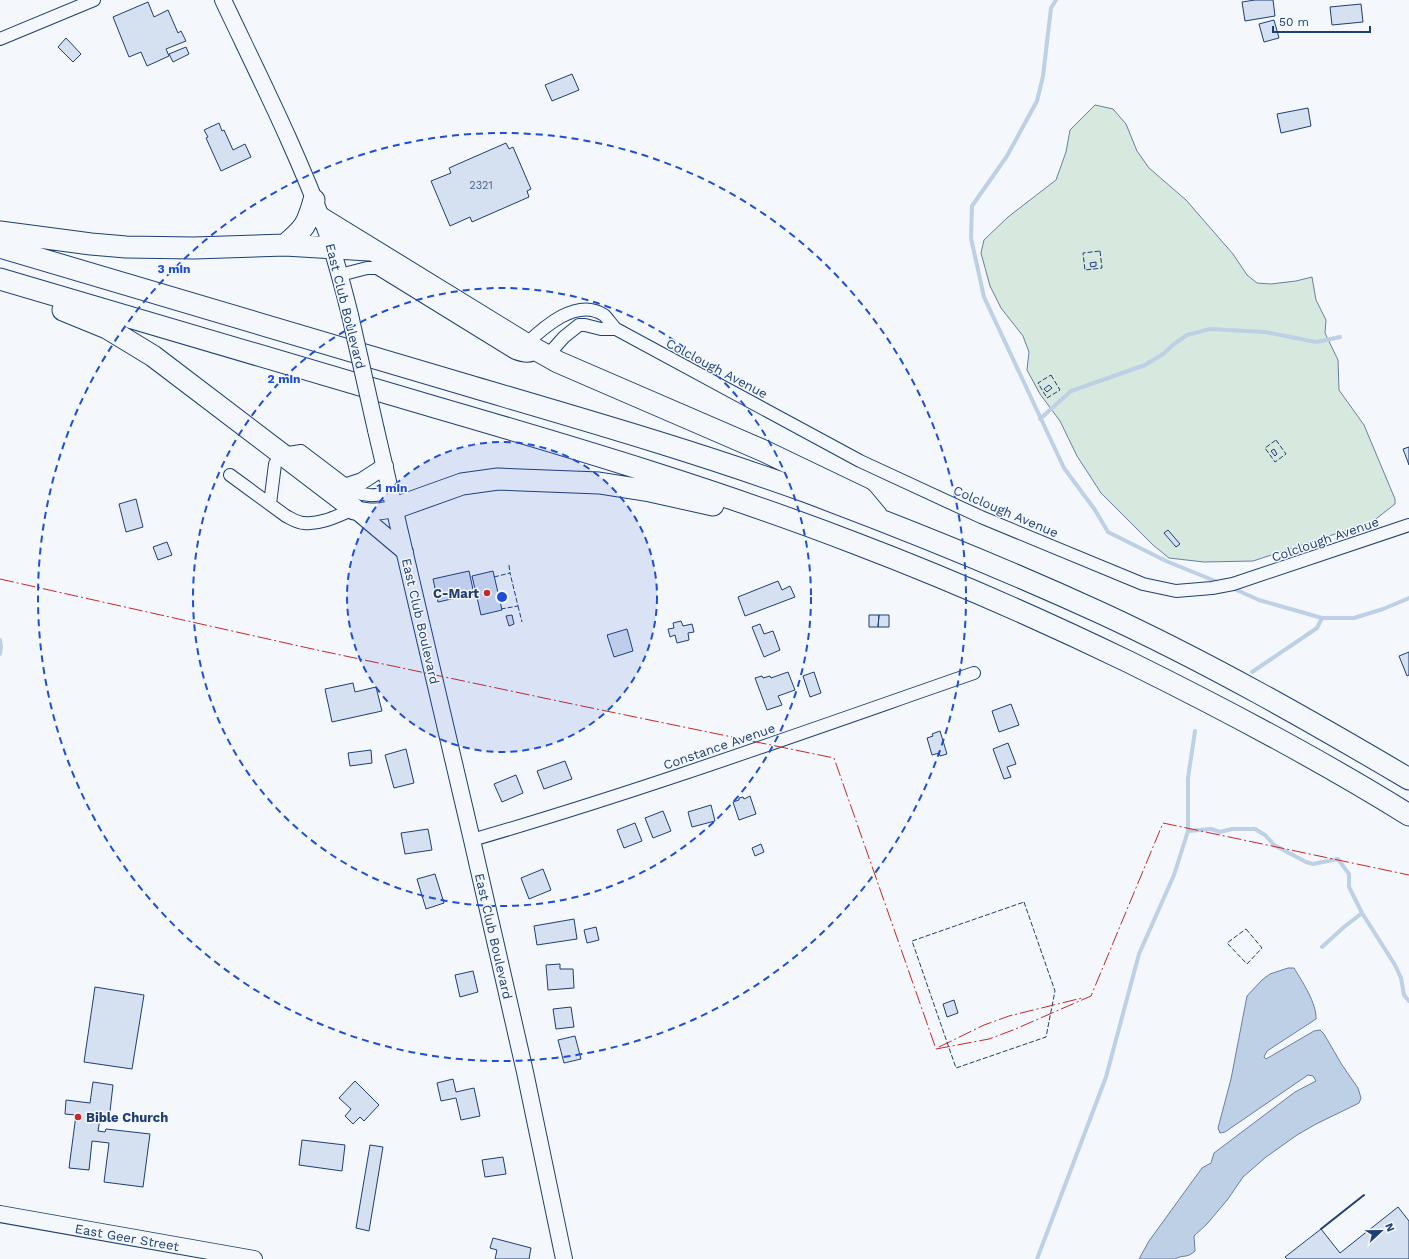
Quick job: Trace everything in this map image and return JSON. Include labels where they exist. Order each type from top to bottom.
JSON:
[{"type":"highway","points":[[285,245],[299,233],[318,209],[372,250],[558,362],[764,451],[862,498],[880,519]]},
{"type":"highway","points":[[0,232],[126,247],[187,248],[285,245],[372,250]]},
{"type":"highway","points":[[0,247],[689,452],[803,490],[880,519],[1103,614],[1165,644],[1297,714],[1409,779]]},
{"type":"highway","points":[[0,278],[574,448],[679,481],[855,543],[929,572],[1047,623],[1161,678],[1229,713],[1333,770],[1409,815]]},
{"type":"highway","points":[[23,285],[35,300],[100,325],[131,341],[176,372],[354,509]]},
{"type":"highway","points":[[393,501],[462,484],[498,479],[574,482],[622,486],[790,520]]},
{"type":"street","points":[[0,39],[94,0]]},
{"type":"street","name":"East Club Boulevard","points":[[223,0],[318,209],[340,275],[525,1072],[564,1259]]},
{"type":"street","points":[[340,275],[366,268],[377,268],[515,353],[528,356],[534,355],[537,350]]},
{"type":"street","name":"Colclough Avenue","points":[[537,350],[550,324],[573,311],[586,310],[601,314],[605,316],[616,329],[860,461],[981,517],[1143,584],[1176,591],[1212,588],[1233,584],[1409,525]]},
{"type":"street","name":"Colclough Avenue","points":[[537,350],[564,337],[579,326],[585,325],[601,329],[616,329]]},
{"type":"street","points":[[270,504],[275,464],[282,454],[300,451],[355,492],[393,501]]},
{"type":"street","points":[[347,486],[362,481],[385,466]]},
{"type":"street","points":[[230,475],[286,516],[305,523],[316,523],[354,509],[380,512],[393,501]]},
{"type":"street","points":[[354,509],[405,552]]},
{"type":"street","name":"Constance Avenue","points":[[472,840],[557,815],[667,779],[974,672]]},
{"type":"street","name":"East Geer Street","points":[[0,1214],[254,1259]]},
{"type":"shaded area","points":[[1095,105],[1113,109],[1126,124],[1137,151],[1149,168],[1186,200],[1233,254],[1247,275],[1257,283],[1271,284],[1296,281],[1312,277],[1316,300],[1326,320],[1325,333],[1338,360],[1339,390],[1364,425],[1395,499],[1395,504],[1372,522],[1253,561],[1204,562],[1169,558],[1153,545],[1101,493],[1077,456],[1060,421],[1040,394],[1027,370],[1029,352],[1023,336],[1001,308],[990,286],[981,253],[984,240],[1008,217],[1056,180],[1066,152],[1070,130]]},
{"type":"water","points":[[1288,968],[1294,968],[1305,986],[1312,1000],[1316,1013],[1316,1019],[1267,1051],[1264,1057],[1266,1059],[1314,1031],[1320,1030],[1358,1088],[1361,1098],[1359,1103],[1297,1135],[1266,1157],[1243,1177],[1228,1199],[1207,1224],[1194,1236],[1195,1251],[1187,1256],[1175,1259],[1139,1259],[1149,1241],[1202,1168],[1211,1163],[1214,1153],[1295,1092],[1316,1081],[1313,1076],[1308,1075],[1225,1132],[1220,1133],[1218,1128],[1231,1079],[1247,996],[1270,974]]},
{"type":"building","points":[[1273,0],[1275,16],[1245,21],[1242,2]]},
{"type":"building","points":[[148,2],[154,17],[168,10],[178,33],[181,31],[186,41],[166,49],[169,56],[147,66],[141,52],[129,57],[113,17]]},
{"type":"building","points":[[1361,4],[1363,22],[1332,25],[1330,7]]},
{"type":"building","points":[[1274,20],[1279,38],[1264,42],[1259,24]]},
{"type":"building","points":[[66,38],[81,54],[73,62],[58,47]]},
{"type":"building","points":[[186,47],[189,54],[173,62],[169,54]]},
{"type":"building","points":[[572,74],[579,90],[552,101],[545,85]]},
{"type":"building","points":[[1308,108],[1311,126],[1281,133],[1277,114]]},
{"type":"building","points":[[219,123],[222,131],[224,130],[233,150],[245,144],[251,157],[221,171],[206,138],[208,137],[204,130]]},
{"type":"building","points":[[506,143],[509,149],[513,147],[531,189],[527,191],[529,197],[472,222],[470,217],[450,226],[431,181],[451,173],[449,168]]},
{"type":"building","points":[[1096,262],[1096,266],[1091,267],[1090,263]]},
{"type":"building","points":[[1049,385],[1052,388],[1047,392],[1044,389]]},
{"type":"building","points":[[1409,447],[1409,465],[1403,449]]},
{"type":"building","points":[[1274,449],[1277,454],[1275,456],[1271,451]]},
{"type":"building","points":[[136,499],[143,527],[126,532],[119,504]]},
{"type":"building","points":[[1168,530],[1180,544],[1176,547],[1164,533]]},
{"type":"building","points":[[167,542],[172,555],[158,560],[153,547]]},
{"type":"building","points":[[469,571],[474,594],[438,602],[433,579]]},
{"type":"building","name":"C-Mart","points":[[493,571],[502,610],[481,615],[472,576]]},
{"type":"building","points":[[778,581],[782,590],[790,586],[795,597],[745,616],[738,597]]},
{"type":"building","points":[[512,615],[514,624],[509,626],[506,616]]},
{"type":"building","points":[[869,615],[879,615],[878,627],[869,627]]},
{"type":"building","points":[[879,615],[889,615],[889,627],[878,627]]},
{"type":"building","points":[[681,621],[683,626],[692,624],[694,632],[688,633],[689,640],[677,643],[675,635],[670,637],[668,629],[674,628],[673,623]]},
{"type":"building","points":[[760,624],[764,634],[773,631],[780,650],[764,657],[752,627]]},
{"type":"building","points":[[627,629],[633,651],[614,657],[607,635]]},
{"type":"building","points":[[1409,652],[1409,675],[1407,676],[1399,656]]},
{"type":"building","points":[[788,672],[795,690],[778,696],[782,705],[767,710],[755,678],[770,676],[771,678]]},
{"type":"building","points":[[814,672],[821,693],[810,697],[803,676]]},
{"type":"building","points":[[353,683],[355,692],[376,687],[382,711],[332,722],[325,689]]},
{"type":"building","points":[[1011,704],[1019,725],[999,732],[992,711]]},
{"type":"building","points":[[940,731],[947,754],[940,756],[939,753],[932,755],[927,738]]},
{"type":"building","points":[[1008,743],[1016,764],[1007,767],[1011,777],[1004,779],[993,749]]},
{"type":"building","points":[[406,749],[414,783],[394,788],[385,755]]},
{"type":"building","points":[[371,750],[372,763],[350,766],[348,753]]},
{"type":"building","points":[[565,761],[572,779],[544,789],[537,771]]},
{"type":"building","points":[[516,775],[523,793],[502,802],[494,784]]},
{"type":"building","points":[[750,796],[756,814],[739,820],[733,802],[739,800],[739,798],[743,797],[744,799]]},
{"type":"building","points":[[711,805],[715,821],[692,827],[688,812]]},
{"type":"building","points":[[663,811],[671,831],[653,838],[645,818]]},
{"type":"building","points":[[635,823],[642,841],[624,848],[617,830]]},
{"type":"building","points":[[428,829],[432,850],[405,854],[401,833]]},
{"type":"building","points":[[761,844],[764,852],[755,856],[752,848]]},
{"type":"building","points":[[543,869],[551,890],[529,899],[521,878]]},
{"type":"building","points":[[435,874],[444,903],[426,909],[417,879]]},
{"type":"building","points":[[574,919],[577,939],[537,945],[534,926]]},
{"type":"building","points":[[596,927],[599,940],[587,943],[584,930]]},
{"type":"building","points":[[560,964],[560,969],[573,969],[574,988],[548,990],[546,965]]},
{"type":"building","points":[[473,971],[478,992],[460,997],[455,975]]},
{"type":"building","points":[[95,987],[144,995],[132,1069],[84,1062]]},
{"type":"building","points":[[954,1000],[958,1013],[947,1017],[943,1004]]},
{"type":"building","points":[[571,1007],[574,1027],[556,1029],[553,1009]]},
{"type":"building","points":[[575,1036],[581,1059],[564,1063],[558,1040]]},
{"type":"building","points":[[453,1079],[456,1092],[474,1088],[480,1116],[461,1120],[456,1098],[441,1101],[437,1083]]},
{"type":"building","points":[[355,1081],[379,1105],[364,1121],[360,1117],[353,1124],[345,1116],[351,1109],[339,1098]]},
{"type":"building","points":[[93,1082],[113,1085],[109,1120],[100,1119],[98,1131],[105,1132],[106,1129],[150,1134],[143,1187],[104,1182],[109,1143],[92,1141],[89,1170],[69,1168],[76,1115],[65,1114],[66,1100],[90,1103]]},
{"type":"building","points":[[302,1140],[345,1145],[342,1171],[299,1165]]},
{"type":"building","points":[[370,1145],[383,1147],[369,1231],[356,1228]]},
{"type":"building","points":[[503,1157],[506,1174],[485,1177],[482,1160]]},
{"type":"building","points":[[1398,1207],[1409,1221],[1409,1259],[1287,1259],[1285,1257],[1321,1229],[1340,1253]]},
{"type":"building","points":[[493,1238],[531,1248],[529,1259],[495,1259],[497,1250],[490,1248]]},
{"type":"waterway","points":[[1056,0],[1051,8],[1043,76],[1037,101],[1007,156],[972,206],[971,238],[984,297],[1064,468],[1095,510],[1108,532],[1166,561],[1220,583]]},
{"type":"waterway","points":[[1040,419],[1071,391],[1145,365],[1163,354],[1187,335],[1210,329],[1265,332],[1316,342],[1340,337]]},
{"type":"waterway","points":[[1230,587],[1259,600],[1322,618],[1354,618],[1383,609],[1409,598]]},
{"type":"waterway","points":[[1252,672],[1317,628],[1322,618]]},
{"type":"waterway","points":[[0,640],[0,654]]},
{"type":"waterway","points":[[1037,1259],[1106,1077],[1139,954],[1174,875],[1188,831],[1188,778],[1195,731]]},
{"type":"waterway","points":[[1188,831],[1211,829],[1220,832],[1232,829],[1255,829],[1265,835],[1274,845],[1306,862],[1313,864],[1338,859],[1349,874],[1349,887],[1362,913],[1395,965],[1401,978],[1404,995],[1409,1001]]},
{"type":"waterway","points":[[1322,947],[1362,913]]},
{"type":"fence","points":[[1100,251],[1102,268],[1085,270],[1083,253],[1100,251]]},
{"type":"fence","points":[[1051,375],[1060,390],[1047,398],[1038,383],[1051,375]]},
{"type":"fence","points":[[1276,440],[1286,454],[1275,462],[1265,448],[1276,440]]},
{"type":"fence","points":[[509,565],[510,573]]},
{"type":"fence","points":[[494,577],[510,573],[518,606],[501,609]]},
{"type":"fence","points":[[518,606],[522,622]]},
{"type":"fence","points":[[1024,902],[1055,991],[1046,1037],[956,1068],[912,941],[1024,902]]},
{"type":"fence","points":[[1246,929],[1262,948],[1247,964],[1227,943],[1246,929]]},
{"type":"wall","points":[[1321,1229],[1364,1195]]},
{"type":"power","points":[[0,579],[317,650],[834,758],[936,1049]]},
{"type":"power","points":[[936,1049],[989,1039],[1091,996],[1163,823],[1409,875]]},
{"type":"power","points":[[939,1047],[984,1025],[1009,1016],[1082,998]]},
{"type":"place","name":"C-Mart","points":[[487,593]]},
{"type":"place","name":"Bible Church","points":[[78,1117]]}]
